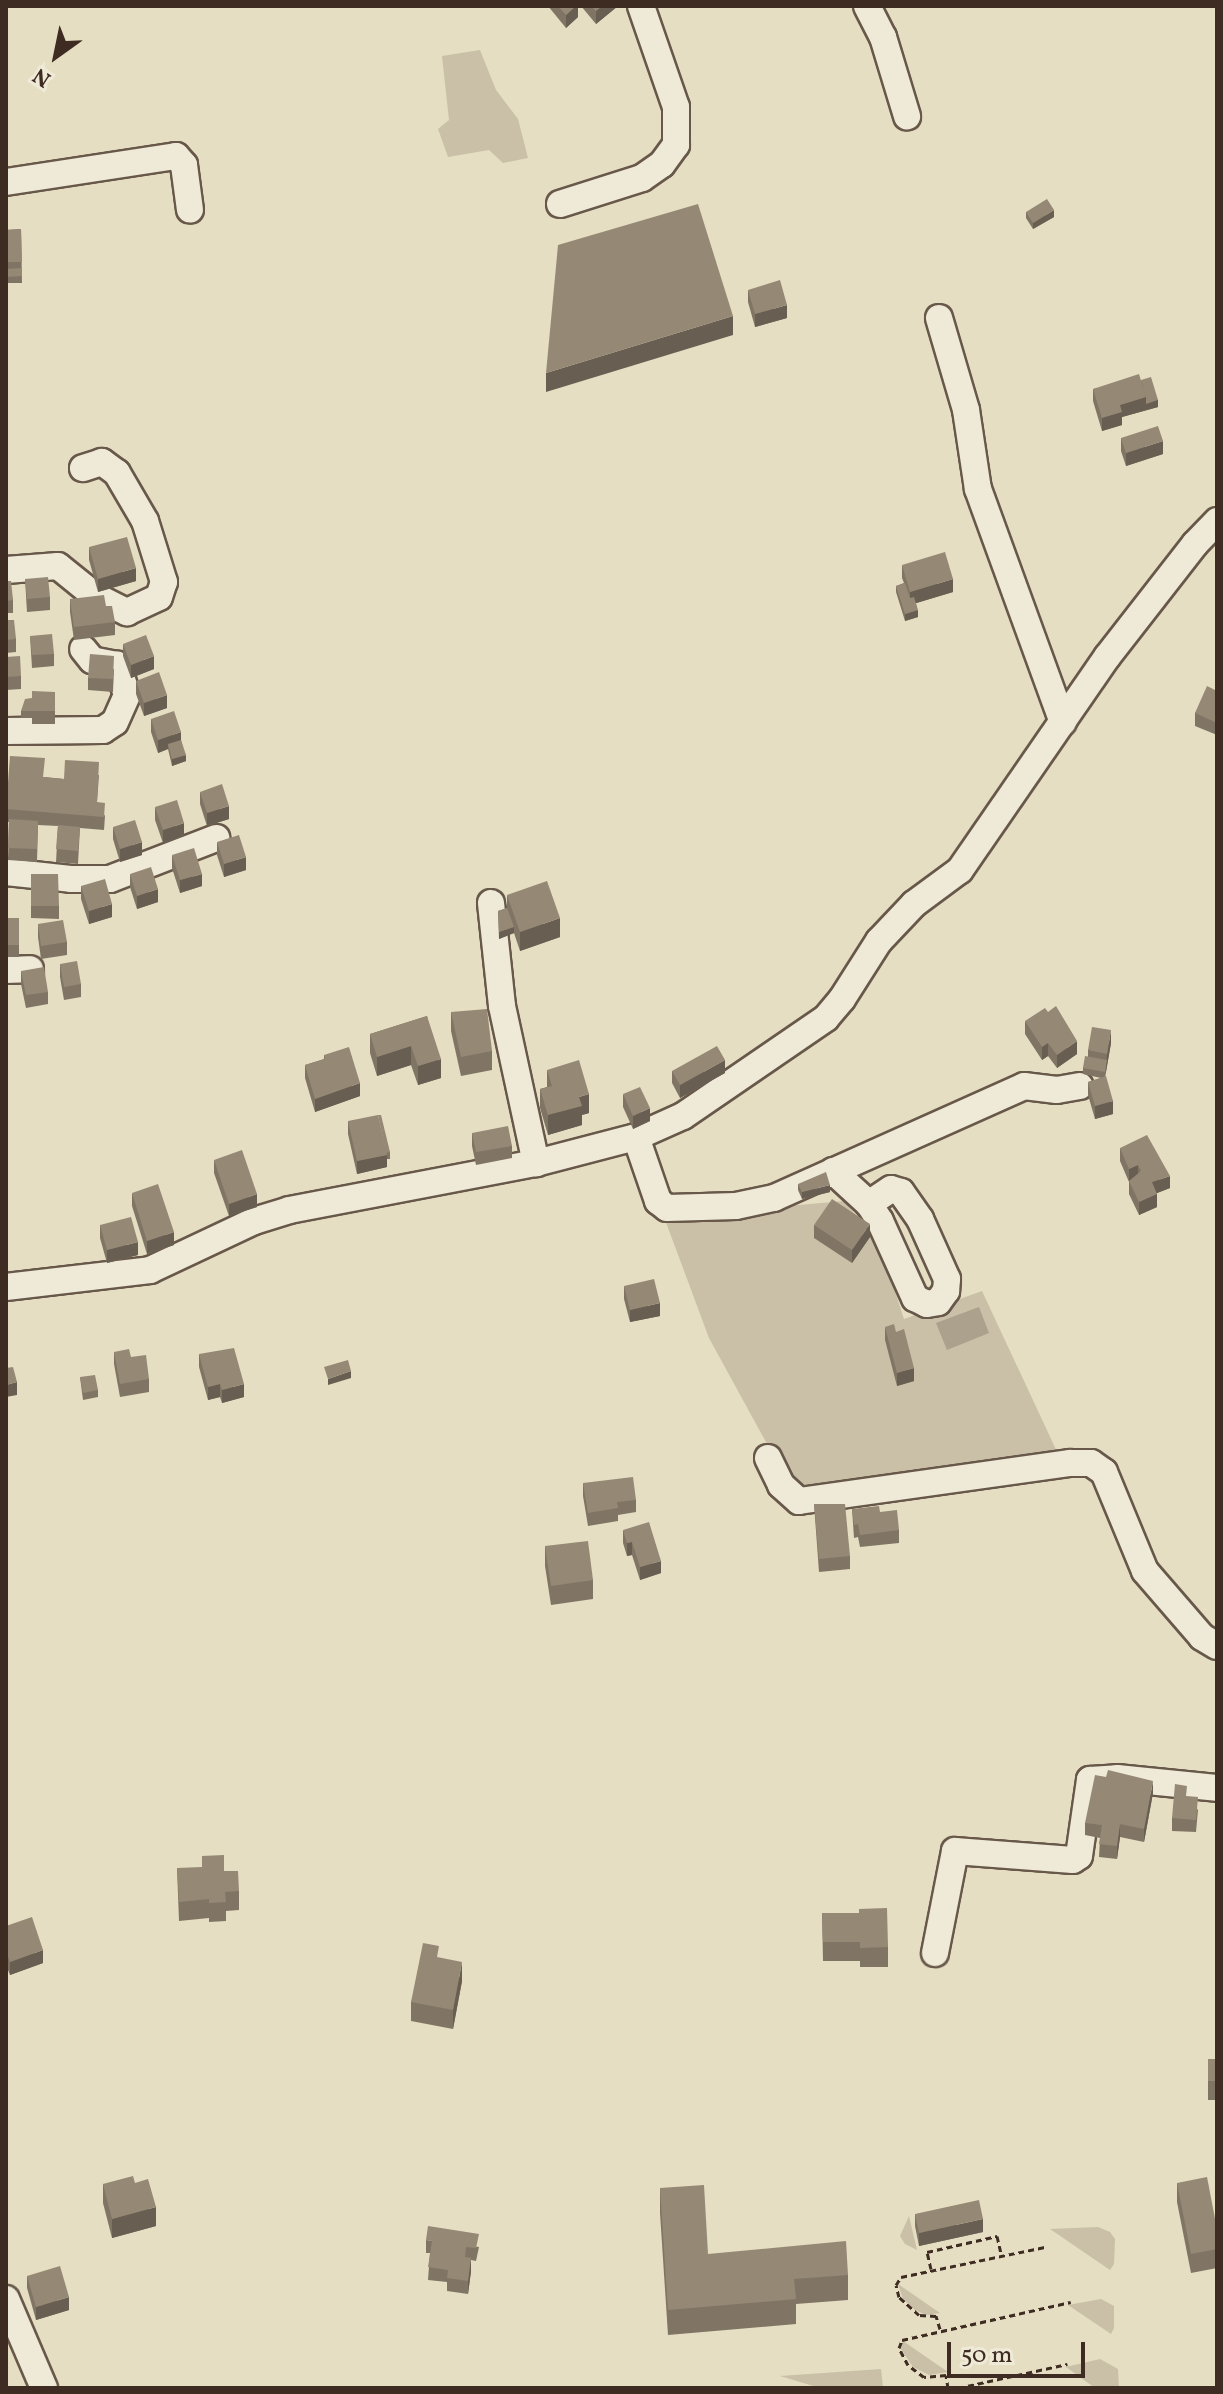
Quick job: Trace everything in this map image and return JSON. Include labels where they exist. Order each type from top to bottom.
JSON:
[{"type":"street","points":[[560,204],[642,178],[662,164],[676,145],[676,107],[641,6]]},
{"type":"street","points":[[867,6],[883,37],[907,116]]},
{"type":"street","points":[[6,182],[176,156],[184,165],[190,210]]},
{"type":"street","points":[[939,318],[966,410],[978,489],[1063,722]]},
{"type":"street","points":[[6,570],[58,566],[95,596],[127,612],[159,597],[164,582],[145,521],[117,473],[102,462],[83,468]]},
{"type":"street","points":[[6,1287],[150,1270],[254,1221],[289,1210],[536,1163],[636,1137],[683,1116],[826,1018],[842,999],[879,941],[914,904],[960,870],[1107,657],[1195,544],[1217,521]]},
{"type":"street","points":[[6,731],[103,730],[115,722],[127,695],[117,665],[92,660],[83,649]]},
{"type":"street","points":[[6,872],[71,879],[110,879],[216,838]]},
{"type":"street","points":[[491,903],[502,1006],[536,1163]]},
{"type":"street","points":[[636,1137],[658,1201],[667,1208],[736,1206],[774,1198],[1024,1086],[1057,1090],[1080,1086]]},
{"type":"street","points":[[833,1171],[869,1204]]},
{"type":"street","points":[[768,1458],[781,1485],[799,1501],[1070,1463],[1091,1463],[1104,1472],[1145,1571],[1202,1637],[1217,1646]]},
{"type":"street","points":[[935,1953],[955,1851],[1073,1860],[1079,1856],[1090,1780],[1117,1778],[1217,1788]]},
{"type":"street","points":[[6,2299],[44,2388]]},
{"type":"path","points":[[931,2269],[927,2252],[997,2236],[1001,2255]]},
{"type":"path","points":[[941,2330],[936,2316],[923,2317],[909,2308],[896,2285],[901,2277],[1045,2247]]},
{"type":"path","points":[[948,2388],[946,2375],[924,2377],[908,2365],[899,2348],[904,2338],[1071,2302]]},
{"type":"path","points":[[958,2388],[1067,2364]]},
{"type":"shaded area","points":[[480,50],[496,90],[518,119],[528,158],[503,163],[489,150],[448,157],[438,129],[449,120],[442,56]]},
{"type":"shaded area","points":[[844,1201],[880,1245],[904,1319],[982,1291],[1059,1456],[810,1494],[784,1475],[709,1338],[664,1217]]},
{"type":"shaded area","points":[[979,1307],[989,1333],[947,1350],[936,1323]]},
{"type":"shaded area","points":[[909,2216],[917,2250],[905,2244],[900,2236]]},
{"type":"shaded area","points":[[1098,2227],[1110,2232],[1115,2239],[1114,2264],[1110,2270],[1050,2229]]},
{"type":"shaded area","points":[[898,2284],[940,2313],[926,2315],[915,2310],[903,2299]]},
{"type":"shaded area","points":[[1101,2299],[1114,2306],[1111,2334],[1068,2305]]},
{"type":"shaded area","points":[[903,2341],[948,2372],[929,2375],[913,2367],[901,2349]]},
{"type":"shaded area","points":[[1100,2359],[1118,2369],[1119,2388],[1095,2388],[1066,2367]]},
{"type":"shaded area","points":[[881,2369],[883,2388],[820,2388],[780,2376]]},
{"type":"building","points":[[558,6],[576,6],[566,15]]},
{"type":"building","points":[[1047,199],[1054,210],[1033,223],[1026,212]]},
{"type":"building","points":[[698,204],[733,316],[546,373],[558,245]]},
{"type":"building","points":[[21,229],[22,262],[6,262],[6,230]]},
{"type":"building","points":[[22,268],[22,276],[6,277],[6,269]]},
{"type":"building","points":[[780,280],[787,305],[755,314],[748,290]]},
{"type":"building","points":[[1139,374],[1146,397],[1120,405],[1122,412],[1102,418],[1093,389]]},
{"type":"building","points":[[1151,377],[1158,400],[1146,404],[1141,380]]},
{"type":"building","points":[[1158,426],[1163,441],[1126,453],[1121,438]]},
{"type":"building","points":[[127,537],[136,568],[98,579],[89,547]]},
{"type":"building","points":[[945,552],[953,579],[910,592],[902,565]]},
{"type":"building","points":[[48,577],[50,597],[27,599],[25,579]]},
{"type":"building","points":[[6,581],[11,581],[13,600],[6,601]]},
{"type":"building","points":[[905,583],[918,610],[905,614],[896,586]]},
{"type":"building","points":[[104,595],[106,606],[112,606],[115,622],[74,627],[70,599]]},
{"type":"building","points":[[6,620],[14,620],[16,639],[6,640]]},
{"type":"building","points":[[52,634],[54,654],[32,655],[30,636]]},
{"type":"building","points":[[146,635],[154,656],[131,665],[123,644]]},
{"type":"building","points":[[90,654],[114,656],[113,679],[88,678]]},
{"type":"building","points":[[20,656],[21,676],[6,677],[6,657]]},
{"type":"building","points":[[159,672],[167,695],[144,703],[136,681]]},
{"type":"building","points":[[1207,686],[1217,691],[1217,723],[1195,713]]},
{"type":"building","points":[[32,691],[55,692],[55,711],[32,711]]},
{"type":"building","points":[[32,698],[32,711],[21,711],[25,699]]},
{"type":"building","points":[[174,711],[181,732],[158,740],[151,719]]},
{"type":"building","points":[[181,740],[186,755],[172,759],[168,744]]},
{"type":"building","points":[[10,756],[45,758],[43,777],[64,779],[65,760],[99,762],[97,802],[105,803],[104,817],[6,809]]},
{"type":"building","points":[[222,784],[229,806],[207,813],[200,792]]},
{"type":"building","points":[[177,800],[184,823],[163,830],[155,807]]},
{"type":"building","points":[[9,819],[38,821],[37,849],[8,848]]},
{"type":"building","points":[[135,820],[142,842],[120,849],[113,827]]},
{"type":"building","points":[[58,825],[80,827],[78,851],[56,849]]},
{"type":"building","points":[[239,835],[246,857],[224,864],[217,842]]},
{"type":"building","points":[[194,848],[202,874],[180,880],[172,855]]},
{"type":"building","points":[[151,867],[158,889],[137,896],[130,874]]},
{"type":"building","points":[[31,874],[58,874],[59,906],[31,906]]},
{"type":"building","points":[[105,879],[112,904],[89,911],[81,886]]},
{"type":"building","points":[[547,881],[560,918],[520,932],[507,895]]},
{"type":"building","points":[[507,908],[514,927],[499,932],[498,911]]},
{"type":"building","points":[[6,918],[19,918],[19,945],[6,945]]},
{"type":"building","points":[[63,920],[67,942],[41,946],[38,924]]},
{"type":"building","points":[[77,961],[81,984],[64,987],[60,964]]},
{"type":"building","points":[[44,967],[48,992],[26,995],[21,971]]},
{"type":"building","points":[[1056,1006],[1077,1041],[1057,1055],[1048,1043],[1042,1047],[1025,1021],[1045,1008],[1048,1012]]},
{"type":"building","points":[[487,1009],[492,1051],[461,1057],[451,1012]]},
{"type":"building","points":[[427,1016],[441,1059],[418,1066],[411,1046],[377,1057],[370,1034]]},
{"type":"building","points":[[1092,1027],[1111,1030],[1107,1054],[1088,1050]]},
{"type":"building","points":[[717,1046],[725,1060],[680,1085],[672,1071]]},
{"type":"building","points":[[349,1047],[360,1083],[315,1099],[305,1065]]},
{"type":"building","points":[[1085,1056],[1107,1060],[1105,1072],[1083,1068]]},
{"type":"building","points":[[579,1060],[589,1094],[579,1097],[582,1106],[548,1115],[540,1089],[552,1086],[547,1070]]},
{"type":"building","points":[[1106,1076],[1113,1101],[1095,1106],[1088,1082]]},
{"type":"building","points":[[640,1087],[650,1108],[633,1116],[623,1094]]},
{"type":"building","points":[[378,1115],[387,1155],[357,1161],[348,1121]]},
{"type":"building","points":[[378,1115],[381,1115],[390,1152],[386,1153]]},
{"type":"building","points":[[508,1126],[512,1146],[476,1152],[472,1133]]},
{"type":"building","points":[[1147,1135],[1170,1176],[1152,1182],[1157,1194],[1139,1202],[1129,1181],[1141,1171],[1138,1165],[1129,1169],[1120,1148]]},
{"type":"building","points":[[242,1150],[257,1194],[229,1204],[214,1160]]},
{"type":"building","points":[[826,1172],[830,1185],[802,1192],[798,1184]]},
{"type":"building","points":[[158,1184],[174,1232],[147,1241],[132,1193]]},
{"type":"building","points":[[832,1199],[870,1224],[852,1250],[814,1225]]},
{"type":"building","points":[[131,1217],[138,1242],[107,1250],[100,1225]]},
{"type":"building","points":[[654,1279],[660,1303],[630,1310],[624,1286]]},
{"type":"building","points":[[894,1324],[896,1332],[904,1329],[914,1368],[897,1373],[885,1327]]},
{"type":"building","points":[[234,1348],[244,1384],[222,1390],[220,1384],[208,1387],[199,1354]]},
{"type":"building","points":[[129,1349],[131,1357],[146,1355],[149,1379],[120,1384],[114,1352]]},
{"type":"building","points":[[348,1360],[351,1371],[328,1379],[324,1367]]},
{"type":"building","points":[[13,1367],[17,1382],[6,1385],[6,1368]]},
{"type":"building","points":[[95,1375],[98,1390],[83,1393],[80,1377]]},
{"type":"building","points":[[633,1477],[636,1500],[617,1502],[618,1508],[588,1513],[583,1483]]},
{"type":"building","points":[[814,1504],[845,1504],[850,1556],[819,1559]]},
{"type":"building","points":[[879,1506],[880,1512],[897,1510],[899,1530],[860,1535],[858,1524],[854,1525],[852,1509]]},
{"type":"building","points":[[649,1522],[661,1561],[640,1567],[632,1542],[627,1543],[623,1530]]},
{"type":"building","points":[[588,1541],[593,1580],[551,1586],[545,1546]]},
{"type":"building","points":[[1108,1770],[1153,1781],[1144,1829],[1120,1824],[1117,1846],[1099,1844],[1102,1825],[1085,1823],[1095,1775],[1106,1777]]},
{"type":"building","points":[[1175,1784],[1187,1786],[1186,1796],[1198,1797],[1196,1820],[1172,1818]]},
{"type":"building","points":[[224,1855],[224,1871],[238,1871],[239,1891],[225,1892],[226,1902],[209,1903],[209,1899],[179,1902],[177,1868],[202,1867],[202,1856]]},
{"type":"building","points":[[887,1908],[888,1947],[860,1948],[860,1942],[823,1942],[822,1913],[859,1913],[859,1909]]},
{"type":"building","points":[[32,1917],[43,1950],[10,1962],[6,1952],[6,1926]]},
{"type":"building","points":[[423,1943],[439,1946],[437,1957],[462,1962],[453,2010],[411,2002]]},
{"type":"building","points":[[1208,2059],[1217,2059],[1217,2081],[1208,2081]]},
{"type":"building","points":[[133,2176],[135,2183],[148,2179],[156,2207],[112,2219],[103,2184]]},
{"type":"building","points":[[1207,2177],[1217,2229],[1217,2249],[1191,2254],[1177,2183]]},
{"type":"building","points":[[704,2185],[708,2254],[846,2241],[848,2275],[794,2279],[796,2299],[668,2310],[660,2188]]},
{"type":"building","points":[[979,2200],[983,2219],[919,2233],[915,2214]]},
{"type":"building","points":[[428,2226],[479,2234],[476,2248],[466,2247],[465,2257],[471,2258],[468,2281],[447,2278],[448,2270],[428,2267],[432,2241],[426,2240]]},
{"type":"building","points":[[60,2266],[69,2297],[36,2307],[27,2276]]}]
